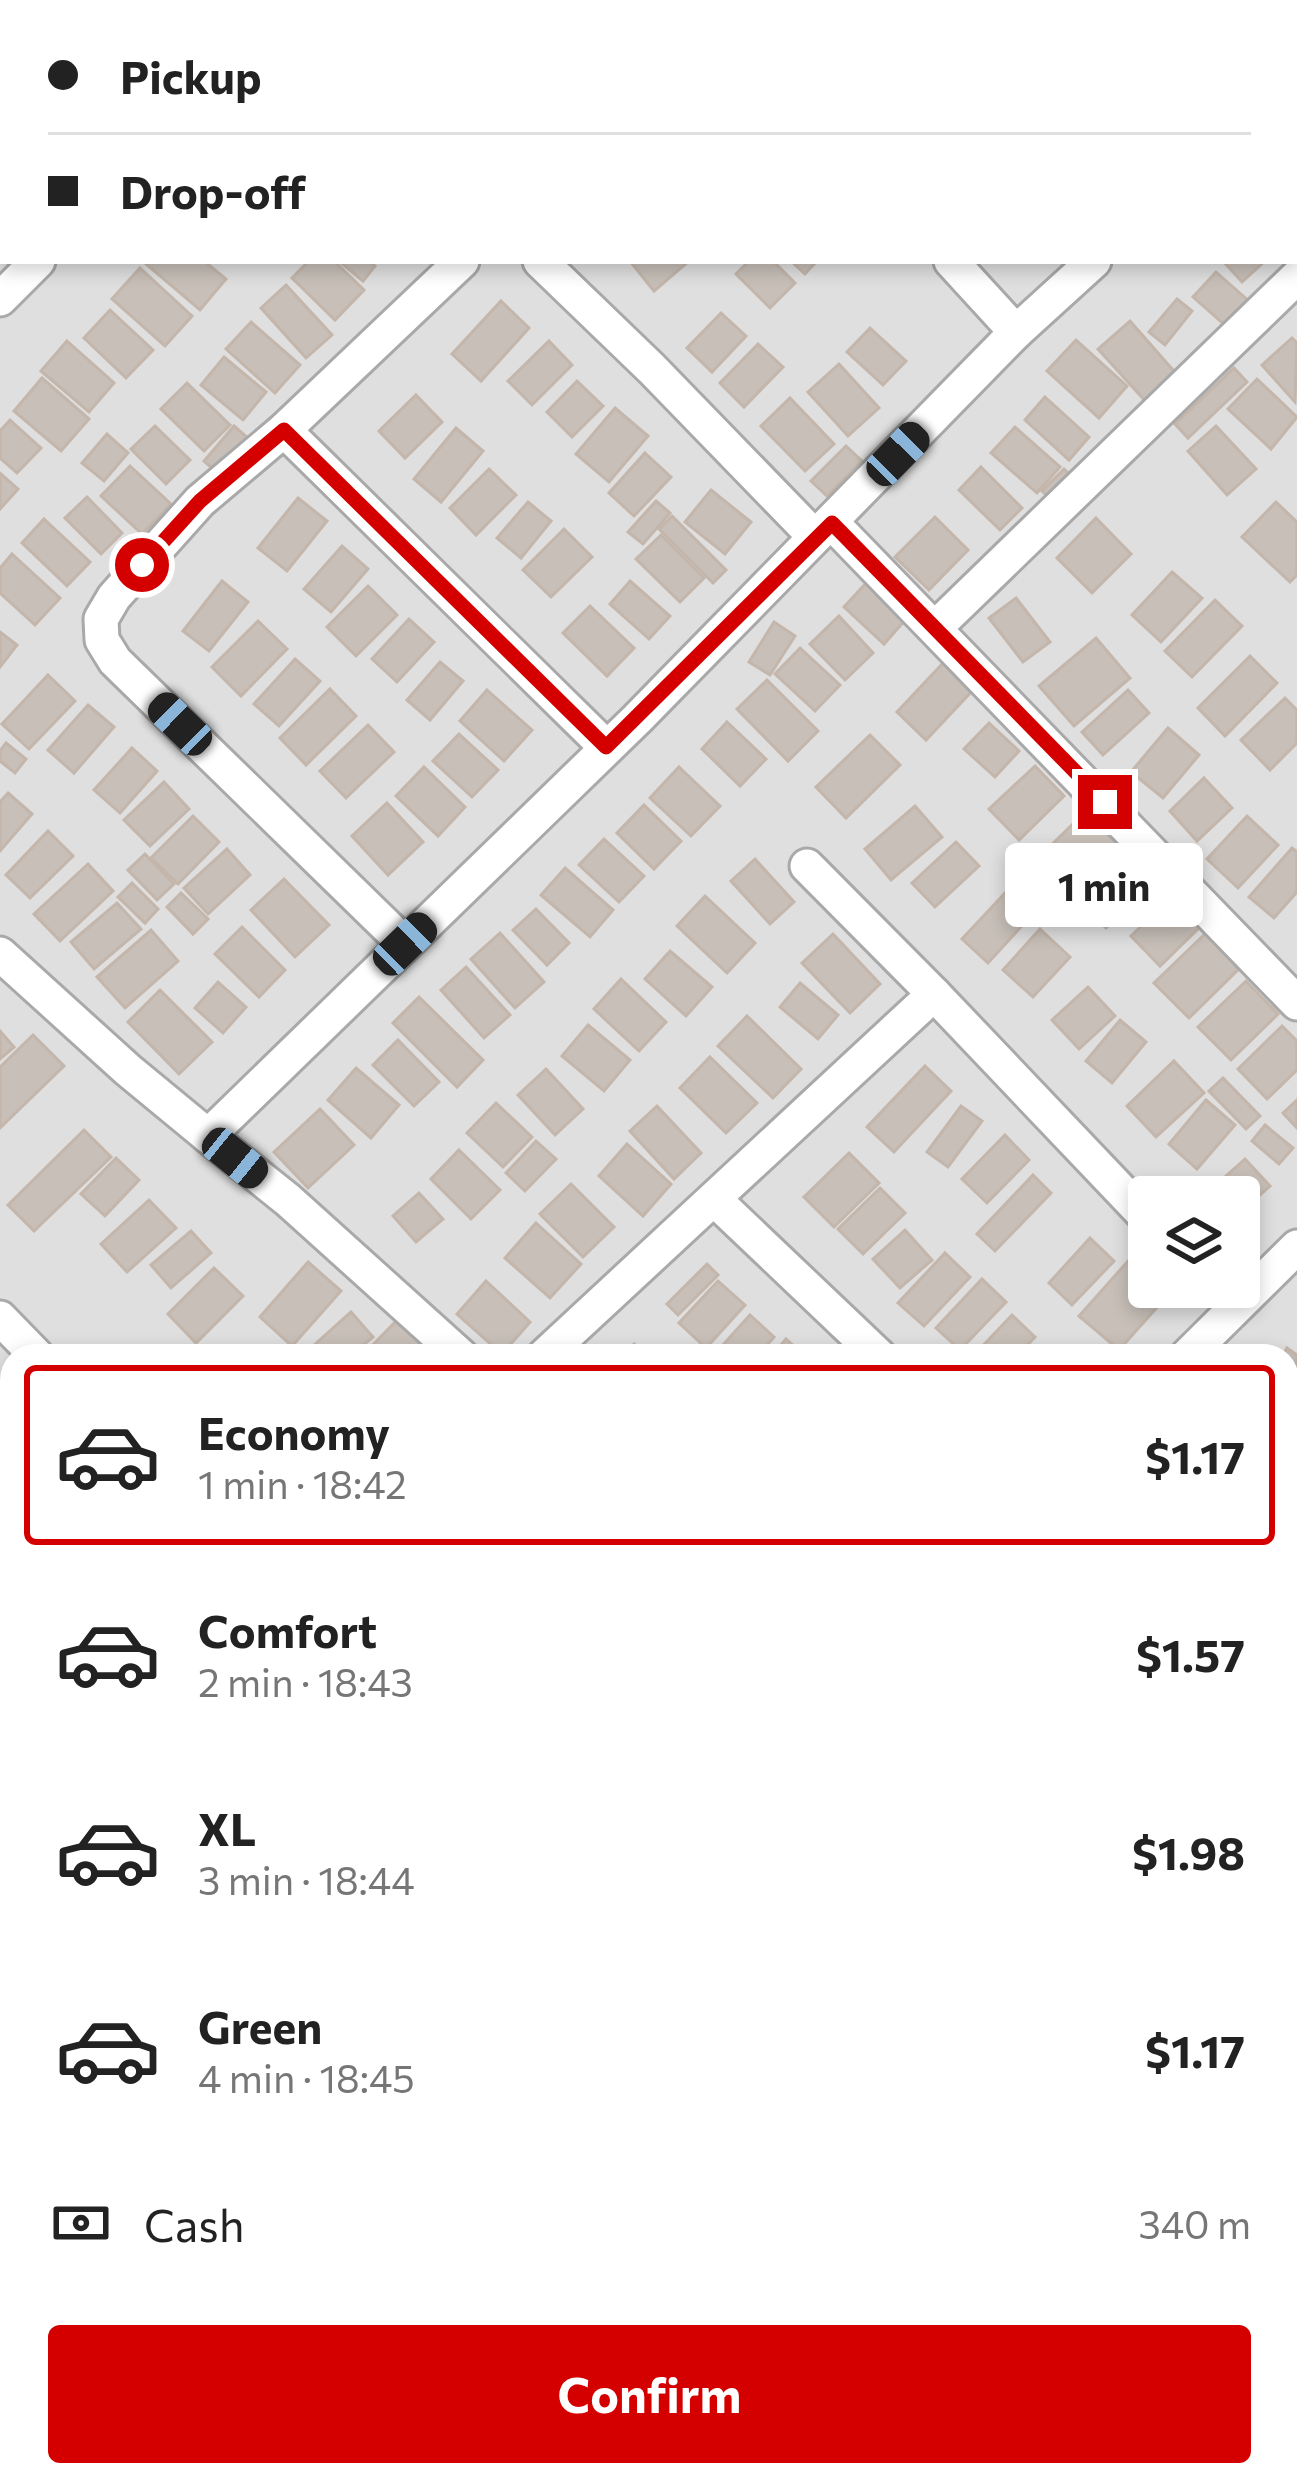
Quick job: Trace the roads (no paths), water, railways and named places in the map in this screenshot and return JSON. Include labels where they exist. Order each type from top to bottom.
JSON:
[{"type":"street","points":[[0,299],[35,264]]},
{"type":"street","points":[[405,944],[116,661],[103,640],[101,619],[114,597],[200,501],[284,430],[459,264]]},
{"type":"street","points":[[543,264],[823,530],[935,628],[1297,1003]]},
{"type":"street","points":[[954,264],[1016,332]]},
{"type":"street","points":[[208,1136],[606,747],[1016,332],[1091,264]]},
{"type":"street","points":[[935,628],[1297,277]]},
{"type":"street","points":[[284,430],[606,747]]},
{"type":"street","points":[[807,866],[1128,1198]]},
{"type":"street","points":[[0,953],[128,1070],[288,1201],[448,1344]]},
{"type":"street","points":[[557,1344],[934,994]]},
{"type":"street","points":[[714,1198],[866,1344]]},
{"type":"street","points":[[1260,1273],[1297,1247]]},
{"type":"street","points":[[1195,1344],[1218,1308]]},
{"type":"street","points":[[0,1318],[25,1344]]}]
